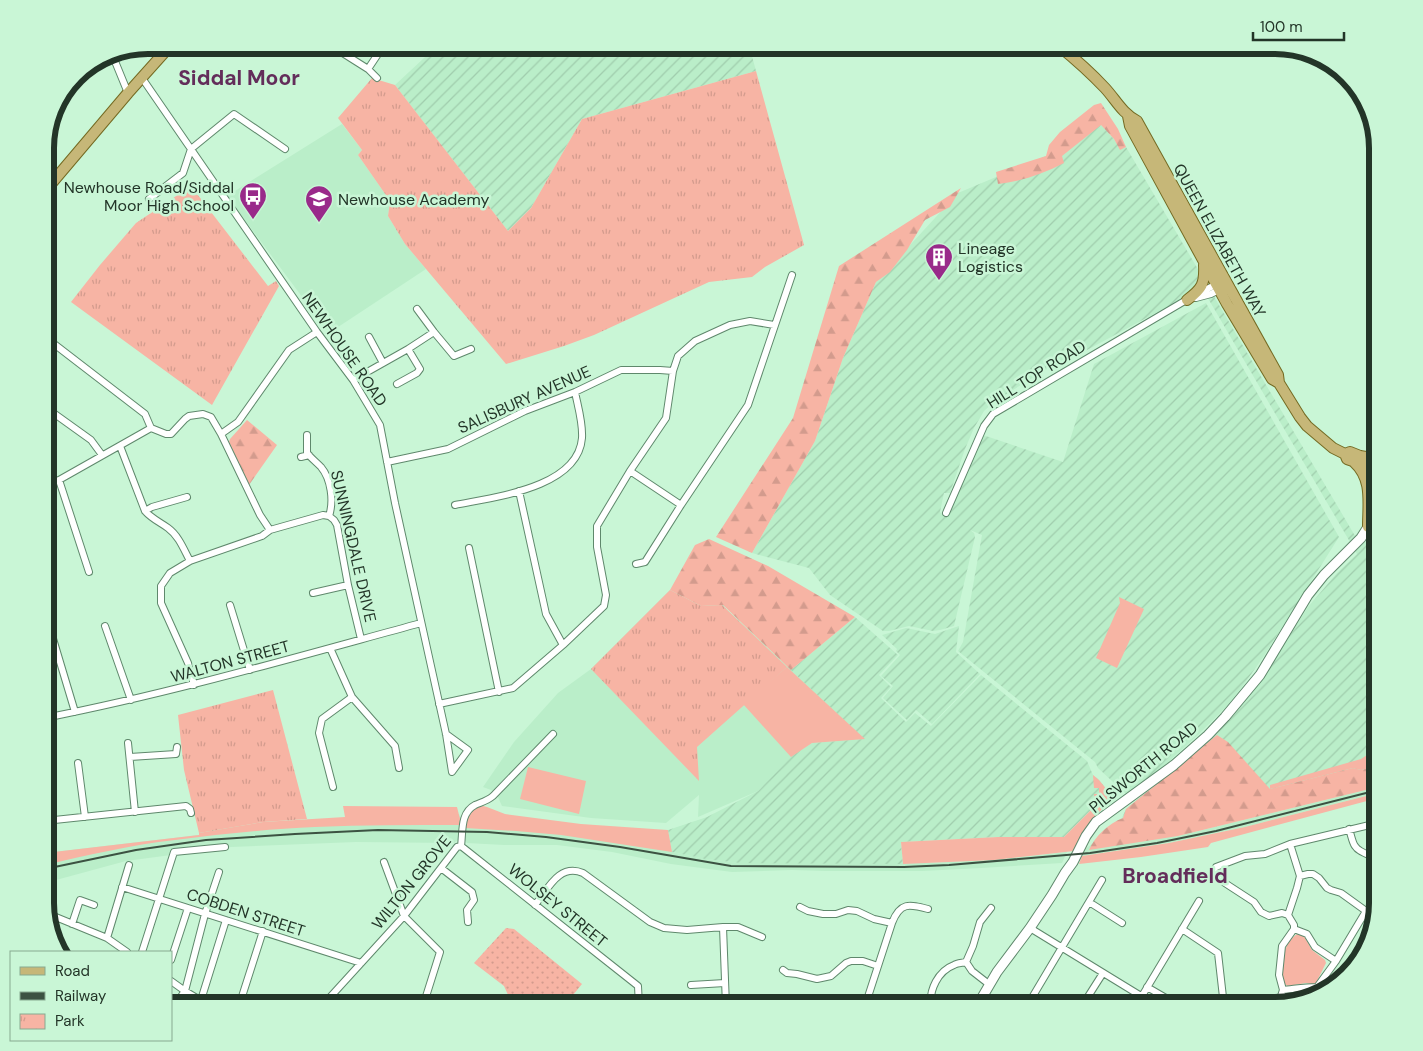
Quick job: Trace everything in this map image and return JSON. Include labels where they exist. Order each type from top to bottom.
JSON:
[{"type":"main road","points":[[54,180],[163,54]]},
{"type":"main road","name":"QUEEN ELIZABETH WAY","points":[[1069,54],[1106,88],[1128,116],[1137,121],[1220,287],[1217,296],[1227,304],[1272,379],[1279,383]]},
{"type":"main road","name":"QUEEN ELIZABETH WAY","points":[[1128,116],[1130,126],[1204,263],[1278,376],[1279,383],[1303,422],[1333,448],[1349,458],[1369,466]]},
{"type":"main road","points":[[1187,300],[1202,287],[1205,275],[1204,263]]},
{"type":"main road","name":"QUEEN ELIZABETH WAY","points":[[1349,458],[1350,452],[1369,458]]},
{"type":"main road","points":[[1349,458],[1364,473],[1368,484],[1368,527]]},
{"type":"street","points":[[344,54],[368,69],[377,78]]},
{"type":"street","points":[[368,69],[378,54]]},
{"type":"street","points":[[115,60],[128,93]]},
{"type":"street","name":"NEWHOUSE ROAD","points":[[142,78],[317,332],[353,380],[380,425],[446,734],[452,772],[468,750],[446,734]]},
{"type":"street","points":[[149,198],[183,173],[191,149],[234,114],[285,149]]},
{"type":"street","points":[[636,564],[645,562],[748,406],[792,275]]},
{"type":"street","name":"HILL TOP ROAD","points":[[946,513],[984,426],[993,414],[1187,300],[1220,287]]},
{"type":"street","name":"HILL TOP ROAD","points":[[1187,300],[1220,287]]},
{"type":"street","points":[[417,309],[454,356],[471,349]]},
{"type":"street","points":[[439,704],[513,688],[563,645],[604,606],[606,595],[597,546],[597,526],[630,471],[666,418],[673,371],[678,356],[695,341],[730,325],[750,321],[774,325]]},
{"type":"street","points":[[221,434],[238,422],[289,350],[317,332]]},
{"type":"street","points":[[353,380],[434,332]]},
{"type":"street","points":[[369,337],[383,363]]},
{"type":"street","points":[[54,344],[146,414],[151,428],[171,434],[187,418],[196,414],[211,417],[260,515],[270,530]]},
{"type":"street","points":[[397,384],[417,373],[420,368],[408,349]]},
{"type":"street","name":"SALISBURY AVENUE","points":[[387,462],[448,449],[526,411],[575,392],[621,370],[673,371]]},
{"type":"street","points":[[455,505],[519,491],[558,475],[569,466],[577,454],[582,438],[582,428],[575,392]]},
{"type":"street","points":[[54,413],[91,440],[102,455]]},
{"type":"street","points":[[54,482],[151,428]]},
{"type":"street","points":[[301,457],[309,455],[307,453],[307,435]]},
{"type":"street","points":[[120,446],[145,511],[151,518],[173,532],[190,561]]},
{"type":"street","name":"SUNNINGDALE DRIVE","points":[[309,455],[326,475],[332,502],[329,516],[337,525],[348,585],[361,639]]},
{"type":"street","points":[[630,471],[681,505]]},
{"type":"street","points":[[60,480],[89,572]]},
{"type":"street","points":[[519,491],[546,614],[563,645]]},
{"type":"street","points":[[145,511],[152,506],[187,496]]},
{"type":"street","points":[[194,684],[188,663],[161,603],[160,586],[170,573],[190,561],[262,536],[270,530],[323,515],[329,516]]},
{"type":"street","name":"PILSWORTH ROAD","points":[[982,997],[997,972],[1030,928],[1073,862],[1083,840],[1096,822],[1174,764],[1208,735],[1225,717],[1260,675],[1308,594],[1324,575],[1358,542],[1368,527],[1369,522]]},
{"type":"street","points":[[469,548],[498,692]]},
{"type":"street","points":[[313,593],[348,585]]},
{"type":"street","points":[[230,605],[250,670]]},
{"type":"street","name":"WALTON STREET","points":[[54,716],[131,700],[250,670],[421,623]]},
{"type":"street","points":[[105,626],[131,700]]},
{"type":"street","points":[[54,642],[75,712]]},
{"type":"street","points":[[330,648],[352,697],[395,746],[399,768]]},
{"type":"street","points":[[333,787],[319,733],[322,719],[352,697]]},
{"type":"street","name":"WILTON GROVE","points":[[330,997],[404,916],[457,847],[461,846],[463,818],[472,806],[485,802],[493,796],[553,734]]},
{"type":"street","points":[[128,743],[135,812]]},
{"type":"street","points":[[130,757],[176,754],[177,747]]},
{"type":"street","points":[[78,764],[85,817]]},
{"type":"street","points":[[54,820],[186,806],[190,809],[191,813]]},
{"type":"street","points":[[1281,997],[1283,990],[1279,975],[1282,946],[1294,929],[1294,925],[1288,915],[1282,913],[1269,916],[1261,912],[1254,902],[1210,874],[1216,867],[1245,856],[1265,854],[1290,844],[1369,824]]},
{"type":"street","points":[[1349,829],[1355,847],[1369,854]]},
{"type":"street","points":[[1288,915],[1300,876],[1290,844]]},
{"type":"street","name":"WOLSEY STREET","points":[[461,846],[464,846],[638,986],[639,997]]},
{"type":"street","points":[[142,951],[174,852],[225,847]]},
{"type":"street","points":[[384,862],[404,916],[440,952],[426,997]]},
{"type":"street","points":[[107,938],[129,865]]},
{"type":"street","points":[[441,868],[472,892],[474,900],[467,910],[468,922]]},
{"type":"street","points":[[535,905],[560,874],[576,870],[584,873],[650,922],[664,928],[687,930],[723,926],[738,928],[762,937]]},
{"type":"street","points":[[181,997],[185,991],[218,872]]},
{"type":"street","points":[[1283,990],[1317,987],[1366,911],[1341,893],[1327,888],[1314,874],[1300,876]]},
{"type":"street","points":[[1033,997],[1102,880]]},
{"type":"street","name":"COBDEN STREET","points":[[122,887],[361,962]]},
{"type":"street","points":[[72,924],[80,900],[94,905]]},
{"type":"street","points":[[1030,928],[1141,996],[1199,901]]},
{"type":"street","points":[[1089,902],[1122,923]]},
{"type":"street","points":[[868,997],[898,910],[904,906],[928,909]]},
{"type":"street","points":[[800,907],[823,914],[836,914],[853,910],[874,919],[892,923]]},
{"type":"street","points":[[172,957],[188,908]]},
{"type":"street","points":[[966,962],[980,922],[990,908]]},
{"type":"street","points":[[55,917],[107,938],[126,951]]},
{"type":"street","points":[[202,997],[226,920]]},
{"type":"street","points":[[723,926],[726,997]]},
{"type":"street","points":[[1182,929],[1218,953],[1223,997]]},
{"type":"street","points":[[1294,929],[1307,934],[1315,947],[1336,960]]},
{"type":"street","points":[[241,997],[263,931]]},
{"type":"street","points":[[783,970],[787,973],[820,978],[835,973],[851,961],[862,961],[878,966]]},
{"type":"street","points":[[966,962],[972,971],[990,984]]},
{"type":"street","points":[[932,997],[938,978],[944,971],[952,965],[966,962]]},
{"type":"street","points":[[1088,997],[1103,973]]},
{"type":"street","points":[[172,982],[196,997]]},
{"type":"street","points":[[691,985],[725,983]]},
{"type":"street","points":[[1147,987],[1164,997]]},
{"type":"shaded area","points":[[428,54],[751,54],[756,71],[582,119],[531,208],[508,231],[395,85]]},
{"type":"shaded area","name":"Newhouse Academy","points":[[342,124],[362,150],[358,155],[390,201],[388,216],[405,244],[426,269],[329,333],[227,196]]},
{"type":"shaded area","points":[[1101,125],[1114,139],[1120,149],[1126,147],[1361,546],[1369,539],[1369,768],[1263,797],[1122,818],[1126,809],[1217,734],[1262,679],[1308,607],[1337,573],[1357,554],[1202,288],[1074,357],[1052,366],[995,401],[984,411],[974,428],[950,493],[944,493],[940,512],[943,516],[980,434],[1063,462],[1094,364],[1206,303],[1339,537],[1264,656],[1227,706],[1167,763],[1127,795],[1098,768],[1095,762],[958,651],[963,642],[982,535],[970,530],[974,533],[975,537],[954,626],[933,631],[909,626],[883,631],[830,595],[809,568],[752,553],[815,441],[843,358],[876,282],[958,193],[1046,156]]},
{"type":"shaded area","points":[[670,590],[701,606],[722,605],[865,739],[812,743],[791,757],[758,791],[698,817],[699,795],[666,823],[591,818],[502,806],[497,795],[483,787],[514,742],[558,693],[591,669]]},
{"type":"shaded area","points":[[855,617],[898,655],[879,675],[891,687],[881,698],[906,722],[915,713],[931,726],[981,675],[1087,761],[1093,775],[1112,796],[1095,806],[1064,837],[998,837],[901,842],[903,864],[740,863],[705,859],[672,852],[668,830],[707,817],[758,791],[790,757],[812,743],[864,739],[791,670]]},
{"type":"shaded area","points":[[959,626],[956,652],[980,674],[932,724],[916,710],[907,720],[883,698],[893,686],[881,676],[900,655],[896,651],[897,649],[882,635],[906,628],[935,634]]},
{"type":"shaded area","points":[[1369,789],[1369,795],[1245,827],[1169,843],[1082,856],[1085,849],[1092,844],[1178,836]]},
{"type":"shaded area","points":[[459,814],[461,820],[460,838],[454,843],[356,842],[231,847],[126,861],[54,881],[54,852],[199,835],[199,833],[238,826]]},
{"type":"shaded area","points":[[466,820],[670,844],[672,852],[705,859],[740,863],[931,863],[994,860],[1067,852],[1062,863],[981,868],[922,871],[792,870],[732,872],[557,845],[467,843],[465,841]]},
{"type":"green space","points":[[756,71],[804,245],[765,267],[752,277],[709,282],[594,335],[506,364],[405,244],[388,216],[390,201],[358,155],[362,150],[338,118],[372,78],[395,85],[508,231],[531,208],[582,119]]},
{"type":"green space","points":[[1101,103],[1118,129],[1126,147],[1120,150],[1114,139],[1101,125],[1062,156],[1064,163],[1032,177],[998,184],[996,172],[1046,156],[1049,145],[1060,132],[1094,105]]},
{"type":"green space","points":[[191,186],[268,286],[276,281],[279,286],[212,405],[71,302],[136,223]]},
{"type":"green space","points":[[961,188],[950,207],[925,220],[907,250],[890,272],[876,282],[843,358],[815,441],[752,553],[716,537],[793,418],[839,266]]},
{"type":"green space","points":[[247,420],[277,445],[249,485],[229,442]]},
{"type":"green space","points":[[709,539],[768,566],[855,617],[791,670],[723,605],[701,606],[670,590],[695,545]]},
{"type":"green space","points":[[670,590],[701,606],[722,605],[787,667],[697,747],[699,781],[591,669]]},
{"type":"green space","points":[[1119,597],[1144,609],[1117,668],[1096,658],[1120,603]]},
{"type":"green space","points":[[787,667],[865,739],[812,743],[791,757],[743,704]]},
{"type":"green space","points":[[273,690],[307,819],[263,822],[199,833],[184,770],[178,715]]},
{"type":"green space","points":[[1217,735],[1228,742],[1270,789],[1353,768],[1361,770],[1369,768],[1369,789],[1178,836],[1089,850],[1103,831],[1123,818],[1126,809]]},
{"type":"green space","points":[[1369,754],[1369,768],[1361,770],[1353,768],[1270,789],[1270,785],[1361,759]]},
{"type":"green space","points":[[528,767],[586,781],[579,814],[520,799]]},
{"type":"green space","points":[[1093,775],[1113,799],[1090,822],[1074,851],[994,860],[903,864],[901,842],[998,837],[1064,837],[1095,806],[1094,794],[1099,794],[1099,788],[1094,788]]},
{"type":"green space","points":[[1369,795],[1369,800],[1211,843],[1208,847],[1079,864],[1082,856],[1169,843],[1245,827]]},
{"type":"green space","points":[[343,806],[457,807],[460,819],[459,825],[369,825],[263,830],[126,847],[54,863],[54,852],[199,835],[199,833],[263,822],[345,817]]},
{"type":"green space","points":[[483,806],[505,814],[581,824],[668,830],[672,852],[561,835],[465,828],[466,820],[470,814],[475,809]]},
{"type":"green space","points":[[506,928],[514,929],[582,984],[571,997],[509,997],[504,986],[474,963]]},
{"type":"green space","points":[[1297,934],[1304,936],[1312,950],[1325,960],[1326,963],[1316,983],[1288,986],[1284,984],[1282,971],[1283,957],[1288,944]]},
{"type":"railway","points":[[54,867],[136,850],[206,840],[378,830],[487,832],[546,837],[620,847],[731,866],[904,867],[949,865],[1090,853],[1157,843],[1216,831],[1369,792]]},
{"type":"place","name":"Newhouse Road/Siddal Moor High School","points":[[253,220]]},
{"type":"place","name":"Newhouse Academy","points":[[319,223]]},
{"type":"place","name":"Lineage Logistics","points":[[939,281]]},
{"type":"district","name":"Siddal Moor","points":[[239,78]]},
{"type":"district","name":"Broadfield","points":[[1175,876]]}]
